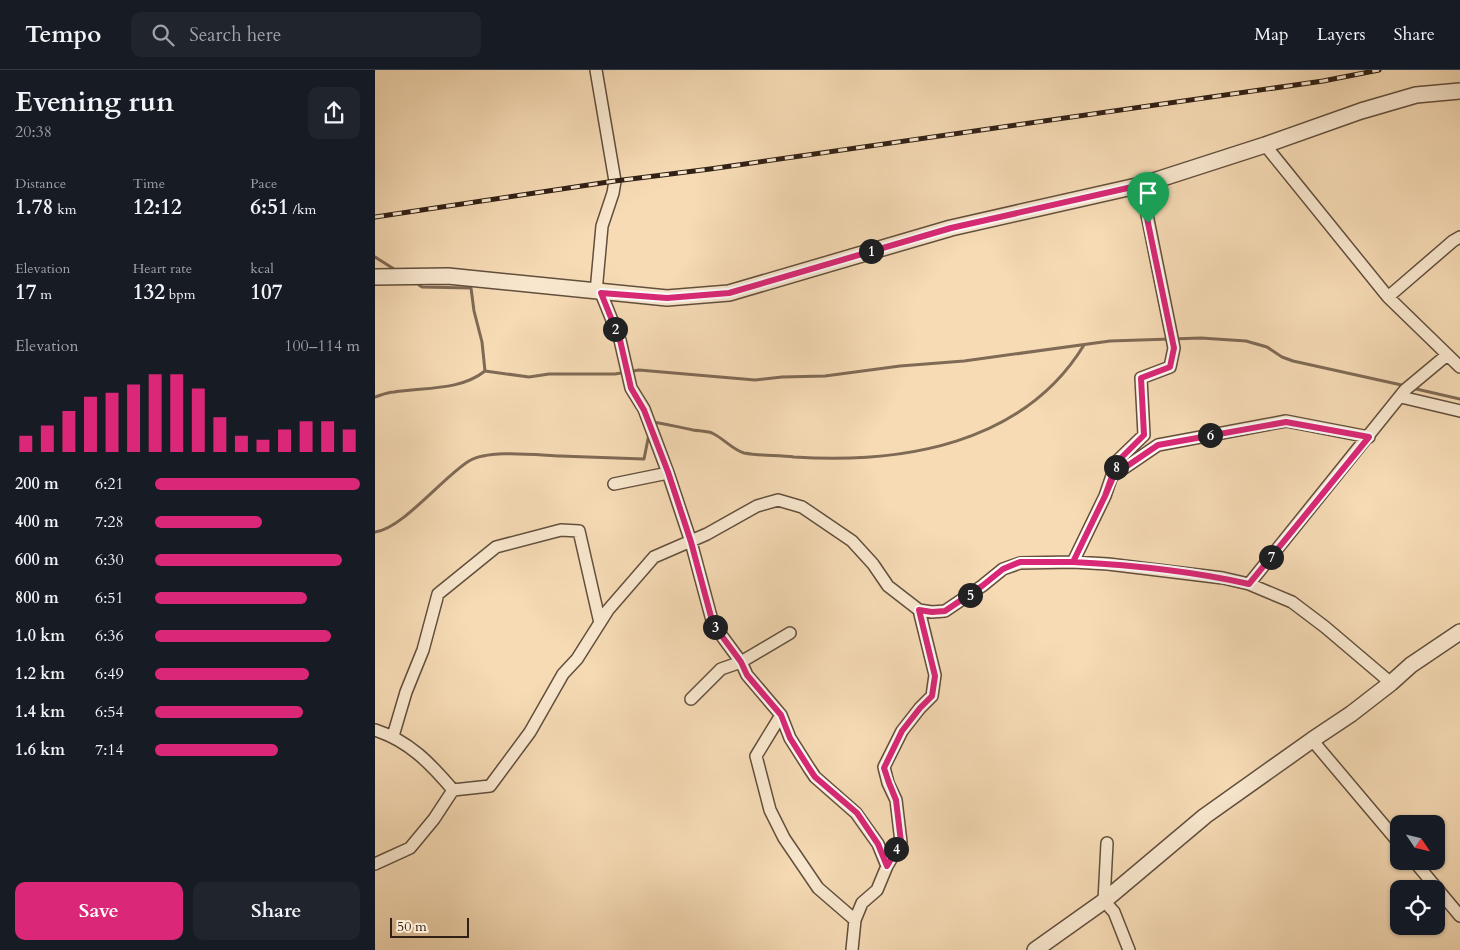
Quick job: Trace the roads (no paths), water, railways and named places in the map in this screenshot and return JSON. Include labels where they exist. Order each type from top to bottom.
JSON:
[{"type":"street","points":[[596,70],[615,181],[602,226],[599,292],[620,340],[628,379],[647,416],[668,472],[691,542],[713,624],[741,662],[747,675],[781,715],[790,738],[815,777],[857,813],[878,844],[887,866]]},
{"type":"street","points":[[375,277],[449,276],[667,298],[729,293],[951,228],[1141,185],[1265,145],[1361,111],[1416,95],[1460,91]]},
{"type":"street","points":[[1265,145],[1388,297],[1460,367]]},
{"type":"street","points":[[1073,562],[1105,496],[1117,462],[1144,435],[1141,378],[1170,367],[1173,346],[1171,332],[1141,185]]},
{"type":"street","points":[[1388,297],[1460,237]]},
{"type":"street","points":[[1249,584],[1403,394],[1447,355]]},
{"type":"street","points":[[1403,394],[1460,412]]},
{"type":"street","points":[[1114,475],[1158,445],[1286,422],[1369,437]]},
{"type":"street","points":[[615,484],[668,472]]},
{"type":"street","points":[[453,790],[490,786],[530,732],[563,674],[577,659],[619,596],[654,557],[691,542],[757,506],[778,500],[802,506],[852,541],[873,564],[888,586],[919,610],[945,611],[1003,569],[1020,562],[1108,564],[1213,577],[1249,584],[1292,602],[1325,627],[1391,684]]},
{"type":"street","points":[[393,736],[406,692],[423,650],[438,594],[496,546],[561,530],[579,531],[600,623]]},
{"type":"street","points":[[852,950],[855,920],[862,903],[877,890],[887,866],[901,842],[896,800],[884,768],[902,731],[932,696],[935,676],[919,610]]},
{"type":"street","points":[[1035,950],[1104,901],[1205,816],[1311,740],[1351,714],[1391,684],[1411,665],[1460,632]]},
{"type":"street","points":[[691,699],[721,669],[741,662],[790,633]]},
{"type":"street","points":[[781,715],[756,756],[771,810],[785,838],[818,888],[855,920]]},
{"type":"street","points":[[375,730],[393,736],[429,762],[453,790]]},
{"type":"street","points":[[1311,740],[1390,832]]},
{"type":"street","points":[[375,864],[409,848],[434,819],[453,790]]},
{"type":"street","points":[[1107,843],[1104,901],[1114,912],[1129,950]]},
{"type":"street","points":[[1422,870],[1460,916]]},
{"type":"waterway","points":[[375,257],[394,269]]},
{"type":"waterway","points":[[419,285],[422,287],[471,288],[474,311],[482,342],[485,371]]},
{"type":"waterway","points":[[375,397],[392,392],[453,385],[464,382],[485,371],[529,377],[549,374],[615,374],[639,370],[755,380],[825,376],[900,366],[964,361],[1110,341],[1201,338],[1246,341],[1267,347],[1282,357],[1293,361],[1406,386]]},
{"type":"waterway","points":[[652,422],[712,433],[736,449],[750,454],[835,458],[876,457],[917,451],[956,441],[994,426],[1028,406],[1058,379],[1084,345]]},
{"type":"waterway","points":[[1412,388],[1460,399]]},
{"type":"waterway","points":[[375,532],[386,529],[397,522],[459,469],[477,457],[513,454],[644,459],[649,434]]},
{"type":"railway","points":[[375,217],[615,181],[1323,81],[1379,70]]}]
